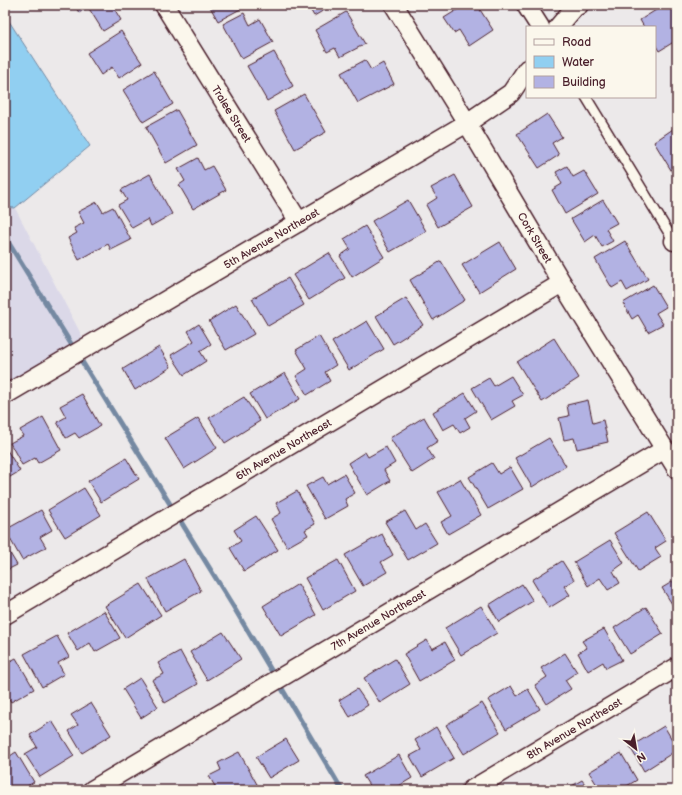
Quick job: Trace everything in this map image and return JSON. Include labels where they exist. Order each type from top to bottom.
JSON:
[{"type":"street","name":"Tralee Street","points":[[164,5],[299,222]]},
{"type":"street","name":"Cork Street","points":[[394,5],[467,122],[562,283],[677,469]]},
{"type":"street","points":[[526,5],[539,26]]},
{"type":"street","points":[[559,26],[579,5]]},
{"type":"street","name":"5th Avenue Northeast","points":[[5,395],[467,122],[511,93],[526,70]]},
{"type":"street","name":"6th Avenue Northeast","points":[[5,615],[562,283]]},
{"type":"street","name":"7th Avenue Northeast","points":[[92,790],[665,449]]},
{"type":"street","name":"8th Avenue Northeast","points":[[471,790],[677,667]]},
{"type":"lane","points":[[587,98],[676,242]]},
{"type":"shaded area","points":[[5,207],[15,208],[83,338],[5,384]]},
{"type":"water","points":[[5,15],[90,146],[15,208],[5,207]]},
{"type":"building","points":[[75,5],[112,5],[121,20],[103,31],[88,7],[79,13]]},
{"type":"building","points":[[209,5],[248,5],[218,21]]},
{"type":"building","points":[[300,5],[333,5],[314,16],[308,6],[303,10]]},
{"type":"building","points":[[465,5],[477,5],[493,30],[469,46],[459,30],[454,33],[444,18]]},
{"type":"building","points":[[664,5],[676,5],[677,26],[675,27],[677,31],[677,40],[659,51],[656,46],[656,26],[643,26],[640,20]]},
{"type":"building","points":[[346,12],[365,44],[340,57],[335,48],[327,52],[315,30]]},
{"type":"building","points":[[244,13],[250,25],[260,19],[273,42],[242,59],[223,24]]},
{"type":"building","points":[[121,31],[142,63],[119,78],[112,67],[101,75],[87,53]]},
{"type":"building","points":[[274,52],[293,86],[267,101],[247,66]]},
{"type":"building","points":[[365,60],[371,70],[383,63],[394,84],[358,103],[341,73]]},
{"type":"building","points":[[154,71],[173,104],[143,122],[123,90]]},
{"type":"building","points":[[304,94],[326,132],[295,149],[274,111]]},
{"type":"building","points":[[177,110],[197,145],[166,163],[146,127]]},
{"type":"building","points":[[547,114],[562,137],[552,143],[559,155],[539,168],[517,134]]},
{"type":"building","points":[[673,129],[677,136],[677,180],[654,142]]},
{"type":"building","points":[[198,158],[204,170],[212,166],[226,190],[193,209],[179,185],[185,181],[178,169]]},
{"type":"building","points":[[567,166],[573,177],[584,171],[598,194],[565,214],[552,190],[562,184],[556,172]]},
{"type":"building","points":[[150,174],[172,214],[151,226],[148,219],[132,228],[118,205],[127,200],[121,190]]},
{"type":"building","points":[[455,175],[473,207],[438,227],[426,205],[437,198],[431,188]]},
{"type":"building","points":[[408,200],[426,231],[390,252],[372,221]]},
{"type":"building","points":[[603,200],[617,223],[606,229],[613,241],[602,247],[595,235],[585,242],[571,219]]},
{"type":"building","points":[[97,202],[103,212],[113,207],[131,240],[111,250],[108,244],[79,260],[68,238],[77,233],[74,228],[84,223],[78,212]]},
{"type":"building","points":[[365,226],[384,257],[352,277],[340,256],[350,249],[344,239]]},
{"type":"building","points":[[625,241],[648,279],[627,291],[622,282],[612,288],[595,259]]},
{"type":"building","points":[[500,242],[516,269],[479,292],[462,265]]},
{"type":"building","points":[[329,253],[345,278],[309,300],[293,275]]},
{"type":"building","points":[[441,261],[465,300],[433,320],[410,280]]},
{"type":"building","points":[[288,278],[304,305],[268,326],[252,299]]},
{"type":"building","points":[[653,285],[666,307],[656,313],[663,324],[648,332],[638,315],[632,319],[623,303]]},
{"type":"building","points":[[406,298],[423,325],[393,344],[376,316]]},
{"type":"building","points":[[236,304],[254,334],[226,350],[209,321]]},
{"type":"building","points":[[367,321],[384,349],[349,370],[332,342]]},
{"type":"building","points":[[199,324],[211,344],[200,351],[206,361],[184,375],[171,355],[194,341],[188,331]]},
{"type":"building","points":[[319,336],[336,365],[325,372],[330,381],[307,395],[296,376],[307,369],[296,350]]},
{"type":"building","points":[[554,338],[579,378],[542,402],[517,362]]},
{"type":"building","points":[[159,347],[171,367],[135,390],[123,369]]},
{"type":"building","points":[[285,373],[300,399],[265,419],[250,394]]},
{"type":"building","points":[[511,376],[523,395],[512,401],[515,406],[491,420],[472,388],[489,378],[494,386]]},
{"type":"building","points":[[465,393],[476,411],[465,418],[470,427],[460,433],[454,424],[443,430],[433,412]]},
{"type":"building","points":[[82,394],[100,426],[79,438],[75,433],[66,438],[57,422],[66,417],[60,406]]},
{"type":"building","points":[[244,397],[260,421],[225,443],[209,418]]},
{"type":"building","points":[[588,400],[593,423],[603,420],[608,442],[577,449],[574,438],[564,440],[559,418],[569,416],[567,405]]},
{"type":"building","points":[[43,417],[61,450],[38,463],[35,458],[22,465],[10,443],[23,436],[20,430]]},
{"type":"building","points":[[424,417],[438,441],[427,448],[434,459],[412,473],[390,438]]},
{"type":"building","points":[[198,418],[217,448],[184,469],[165,438]]},
{"type":"building","points":[[549,438],[566,466],[532,487],[515,458]]},
{"type":"building","points":[[5,447],[20,471],[5,480]]},
{"type":"building","points":[[386,447],[395,463],[384,470],[390,481],[367,495],[348,463],[365,452],[368,457]]},
{"type":"building","points":[[126,458],[139,479],[101,502],[88,481]]},
{"type":"building","points":[[492,463],[499,474],[510,467],[523,489],[488,509],[469,477]]},
{"type":"building","points":[[344,474],[355,493],[345,499],[348,506],[325,519],[306,486],[323,477],[327,484]]},
{"type":"building","points":[[460,479],[481,515],[448,534],[441,522],[452,516],[438,492]]},
{"type":"building","points":[[84,488],[101,515],[65,537],[48,510]]},
{"type":"building","points":[[297,491],[315,524],[305,530],[308,535],[287,547],[271,519],[281,513],[276,503]]},
{"type":"building","points":[[41,510],[52,530],[40,537],[46,547],[22,560],[5,530]]},
{"type":"building","points":[[405,511],[416,530],[425,524],[437,543],[408,560],[385,522]]},
{"type":"building","points":[[648,512],[666,541],[655,548],[661,557],[638,571],[614,533]]},
{"type":"building","points":[[256,516],[278,550],[244,571],[230,548],[241,541],[234,530]]},
{"type":"building","points":[[382,534],[393,555],[381,562],[387,572],[363,586],[345,555]]},
{"type":"building","points":[[610,540],[624,563],[613,571],[620,583],[608,590],[600,578],[588,586],[574,562]]},
{"type":"building","points":[[5,545],[17,565],[5,571]]},
{"type":"building","points":[[184,559],[201,591],[165,611],[148,579]]},
{"type":"building","points":[[338,560],[355,591],[323,610],[305,578]]},
{"type":"building","points":[[562,561],[574,580],[564,586],[570,595],[549,608],[532,580]]},
{"type":"building","points":[[677,579],[677,612],[662,588]]},
{"type":"building","points":[[141,584],[161,615],[125,638],[105,606]]},
{"type":"building","points":[[298,584],[316,615],[281,636],[263,606]]},
{"type":"building","points":[[522,584],[533,601],[499,622],[489,605]]},
{"type":"building","points":[[481,606],[497,633],[461,655],[445,628]]},
{"type":"building","points":[[646,607],[663,634],[630,654],[614,628]]},
{"type":"building","points":[[104,611],[120,638],[95,652],[90,643],[78,651],[67,633]]},
{"type":"building","points":[[604,629],[622,660],[606,668],[603,662],[588,671],[578,653],[587,648],[582,641]]},
{"type":"building","points":[[223,632],[241,659],[207,680],[190,652]]},
{"type":"building","points":[[57,636],[69,657],[58,663],[64,674],[42,687],[24,654]]},
{"type":"building","points":[[427,640],[432,649],[445,642],[455,660],[419,681],[404,654]]},
{"type":"building","points":[[180,651],[198,684],[165,703],[152,680],[164,674],[158,663]]},
{"type":"building","points":[[565,653],[577,672],[565,680],[571,689],[547,704],[535,685],[547,677],[541,668]]},
{"type":"building","points":[[16,658],[34,689],[11,702],[5,692],[5,664]]},
{"type":"building","points":[[395,659],[410,684],[380,703],[364,678]]},
{"type":"building","points":[[140,678],[158,707],[141,718],[123,689]]},
{"type":"building","points":[[511,686],[517,696],[528,689],[540,709],[506,729],[488,700]]},
{"type":"building","points":[[357,689],[368,705],[350,717],[339,700]]},
{"type":"building","points":[[91,703],[111,735],[82,753],[69,731],[78,725],[71,715]]},
{"type":"building","points":[[482,703],[500,732],[464,754],[446,725]]},
{"type":"building","points":[[52,721],[74,756],[40,777],[25,754],[37,747],[30,735]]},
{"type":"building","points":[[664,726],[677,750],[644,771],[630,747]]},
{"type":"building","points":[[436,727],[454,758],[422,777],[410,756],[421,750],[415,740]]},
{"type":"building","points":[[286,739],[299,760],[269,778],[256,757]]},
{"type":"building","points":[[16,752],[34,782],[21,790],[5,790],[5,755],[7,758]]},
{"type":"building","points":[[239,752],[258,786],[250,790],[217,790],[209,776],[221,770],[218,763]]},
{"type":"building","points":[[621,753],[637,780],[620,790],[614,790],[610,784],[600,790],[589,772]]},
{"type":"building","points":[[399,755],[412,778],[392,790],[372,790],[363,776]]},
{"type":"building","points":[[582,780],[589,790],[565,790]]},
{"type":"waterway","points":[[5,237],[233,606],[342,790]]}]
